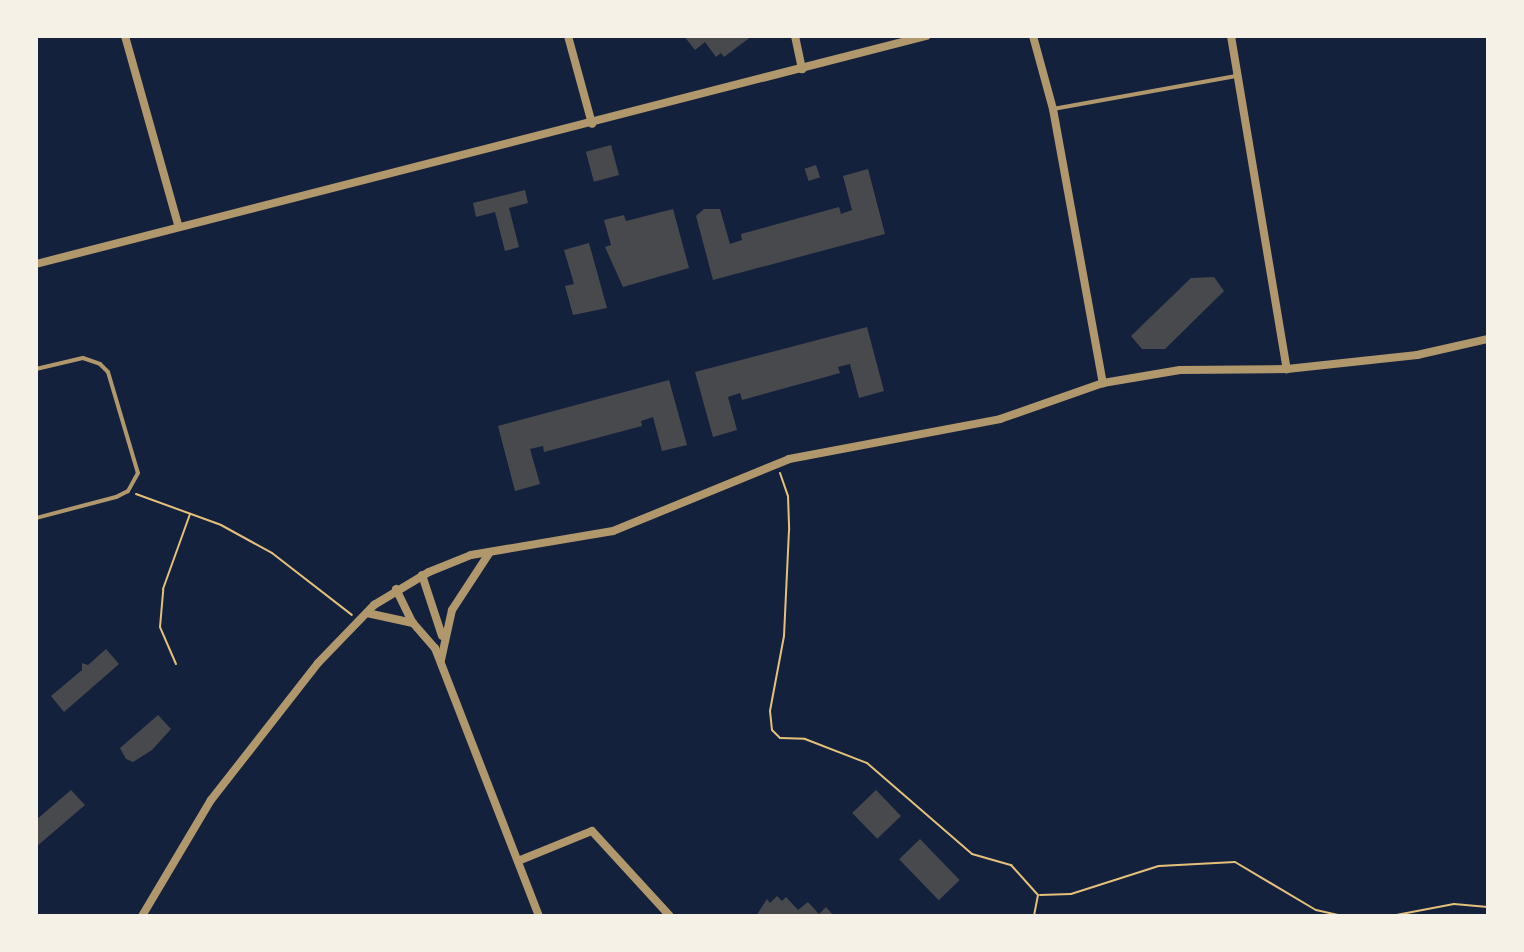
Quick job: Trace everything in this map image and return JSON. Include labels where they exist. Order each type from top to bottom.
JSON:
[{"type":"street","points":[[125,36],[178,225]]},
{"type":"street","points":[[568,36],[592,124]]},
{"type":"street","points":[[795,36],[802,69]]},
{"type":"street","points":[[36,264],[178,225],[592,124],[926,36]]},
{"type":"street","points":[[1033,36],[1053,109],[1103,383]]},
{"type":"street","points":[[1231,36],[1240,75],[1287,369]]},
{"type":"street","points":[[142,916],[211,800],[318,663],[367,613],[396,589],[422,575],[490,552],[613,531],[777,464],[1000,419],[1103,383],[1180,370],[1287,369],[1417,355],[1488,339]]},
{"type":"street","points":[[441,661],[452,610],[490,552]]},
{"type":"street","points":[[422,575],[444,641]]},
{"type":"street","points":[[396,589],[412,622],[426,634],[441,661],[539,916]]},
{"type":"street","points":[[367,613],[412,622]]},
{"type":"street","points":[[518,861],[592,831],[670,916]]},
{"type":"lane","points":[[1053,109],[1240,75]]},
{"type":"lane","points":[[36,369],[92,358],[108,372],[138,473],[128,491],[36,518]]},
{"type":"path","points":[[777,464],[788,496],[789,530],[784,636],[770,711],[772,730],[780,738],[805,739],[867,763],[939,830],[972,854],[1011,865],[1038,895],[1071,894],[1159,866],[1235,862],[1316,910],[1341,916]]},
{"type":"path","points":[[128,491],[191,513],[272,553],[359,621]]},
{"type":"path","points":[[176,664],[160,627],[161,614],[176,544],[191,513]]},
{"type":"path","points":[[1034,916],[1038,895]]},
{"type":"path","points":[[1391,916],[1454,904],[1488,907]]},
{"type":"building","points":[[684,36],[752,36],[724,57],[721,53],[716,57],[705,42],[695,50]]},
{"type":"building","points":[[611,145],[619,175],[594,182],[586,152]]},
{"type":"building","points":[[816,165],[820,177],[809,181],[805,169]]},
{"type":"building","points":[[868,169],[885,234],[713,280],[696,216],[704,209],[720,209],[730,244],[742,240],[741,234],[839,207],[841,214],[852,210],[843,176]]},
{"type":"building","points":[[525,190],[528,203],[509,208],[519,247],[505,251],[495,212],[476,217],[473,203]]},
{"type":"building","points":[[673,209],[689,268],[623,287],[605,247],[611,245],[604,220],[624,215],[626,221]]},
{"type":"building","points":[[589,243],[607,308],[573,315],[565,286],[574,284],[564,250]]},
{"type":"building","points":[[1214,277],[1224,291],[1165,349],[1142,349],[1131,336],[1191,278]]},
{"type":"building","points":[[867,327],[884,391],[859,398],[850,364],[838,367],[840,373],[742,400],[740,393],[728,397],[737,430],[713,437],[695,372]]},
{"type":"building","points":[[669,380],[687,445],[662,451],[653,417],[641,421],[642,426],[544,452],[543,446],[530,449],[540,484],[515,491],[498,426]]},
{"type":"building","points":[[106,649],[119,664],[64,712],[51,696],[82,670],[82,663],[88,665]]},
{"type":"building","points":[[158,715],[171,729],[152,750],[133,762],[126,759],[120,748]]},
{"type":"building","points":[[71,790],[85,805],[36,847],[36,820]]},
{"type":"building","points":[[876,790],[901,816],[877,839],[852,813]]},
{"type":"building","points":[[920,839],[960,880],[939,900],[899,859]]},
{"type":"building","points":[[777,896],[782,901],[786,897],[798,910],[808,902],[819,914],[826,907],[834,916],[756,916],[767,899],[770,903]]}]
